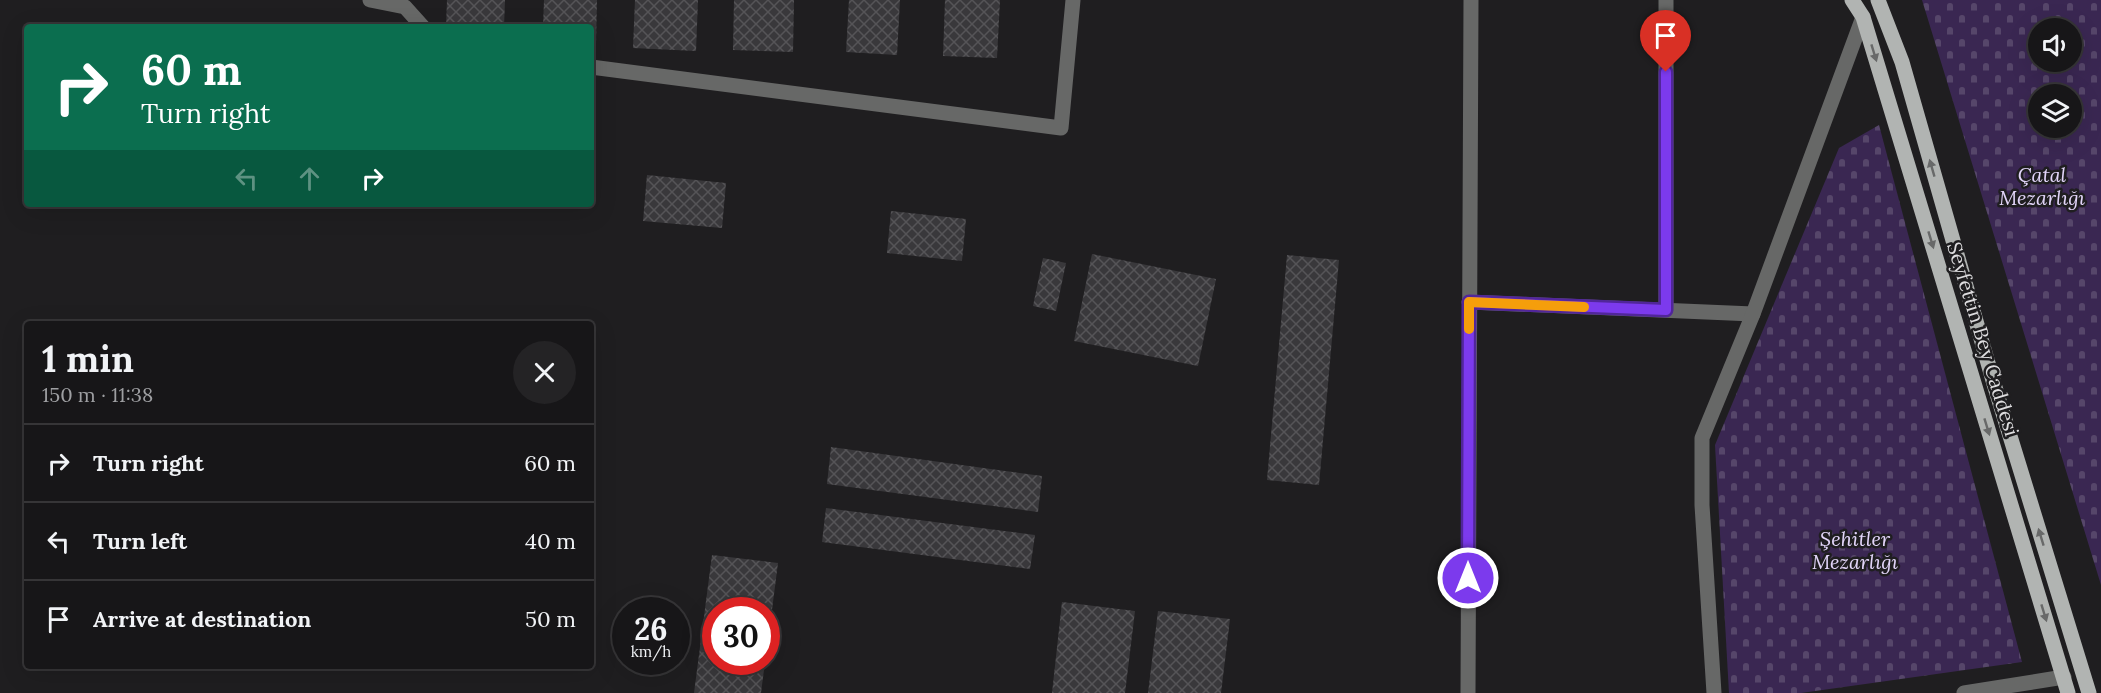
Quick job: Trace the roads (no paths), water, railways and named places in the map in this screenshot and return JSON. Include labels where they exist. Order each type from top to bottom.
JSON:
[{"type":"main road","name":"Seyfettin Bey Caddesi","points":[[1852,0],[1863,16],[2068,693]]},
{"type":"main road","points":[[1863,16],[1869,0]]},
{"type":"main road","name":"Seyfettin Bey Caddesi","points":[[1878,0],[1902,62],[1994,384],[2089,693]]},
{"type":"main road","points":[[2064,677],[2082,672]]},
{"type":"street","points":[[370,0],[405,7],[420,24]]},
{"type":"street","points":[[594,67],[1061,128],[1073,0]]},
{"type":"street","points":[[1468,693],[1471,0]]},
{"type":"street","points":[[1666,0],[1666,310]]},
{"type":"street","points":[[1714,693],[1702,506],[1702,438],[1753,314],[1863,16]]},
{"type":"street","points":[[1469,302],[1753,314]]},
{"type":"street","points":[[1964,693],[2064,677]]},
{"type":"park label","name":"Çatal Mezarlığı","points":[[2042,186]]},
{"type":"park label","name":"Şehitler Mezarlığı","points":[[1855,550]]}]
